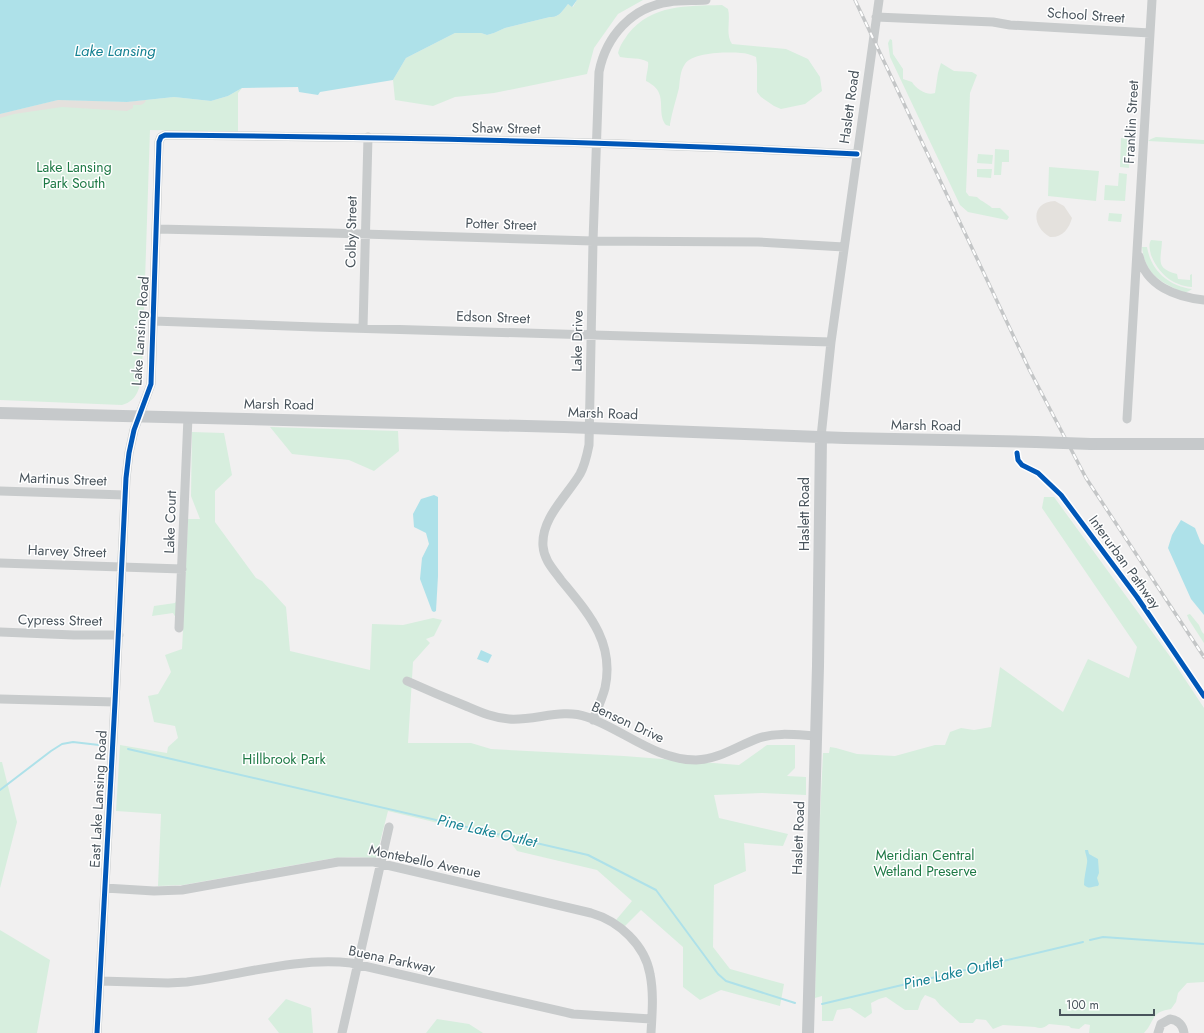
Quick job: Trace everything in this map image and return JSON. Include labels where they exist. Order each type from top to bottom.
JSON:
[{"type":"main road","name":"Marsh Road","points":[[0,413],[590,427],[821,437],[1091,444],[1204,444]]},
{"type":"main road","name":"Haslett Road","points":[[808,1033],[816,736],[821,437]]},
{"type":"street","name":"Lake Drive","points":[[593,720],[606,680],[604,647],[598,630],[589,614],[546,559],[543,543],[546,524],[583,467],[588,452],[590,427],[593,241],[599,72],[605,51],[616,32],[636,14],[651,6],[669,2],[706,0]]},
{"type":"street","name":"Haslett Road","points":[[821,437],[831,342],[879,0]]},
{"type":"street","name":"Franklin Street","points":[[1127,419],[1152,0]]},
{"type":"street","name":"School Street","points":[[876,17],[993,22],[1150,33]]},
{"type":"street","name":"Shaw Street","points":[[159,142],[160,138],[165,135],[368,137],[597,142],[857,154]]},
{"type":"street","name":"Colby Street","points":[[363,328],[368,137]]},
{"type":"street","name":"Lake Lansing Road","points":[[122,567],[125,495],[129,453],[134,430],[151,384],[159,142]]},
{"type":"street","name":"Potter Street","points":[[157,229],[593,241],[711,241],[844,247]]},
{"type":"street","name":"Franklin Street","points":[[1138,245],[1142,265],[1154,282],[1175,294],[1187,298],[1204,300]]},
{"type":"street","name":"Franklin Street","points":[[1136,280],[1154,282]]},
{"type":"street","name":"Edson Street","points":[[154,321],[831,342]]},
{"type":"street","name":"Lake Court","points":[[180,628],[188,417]]},
{"type":"street","name":"Martinus Street","points":[[0,491],[125,495]]},
{"type":"street","name":"Harvey Street","points":[[0,563],[182,569]]},
{"type":"street","name":"East Lake Lansing Road","points":[[97,1033],[116,702],[122,567]]},
{"type":"street","name":"Cypress Street","points":[[0,632],[119,635]]},
{"type":"street","name":"Benson Drive","points":[[407,681],[485,714],[500,718],[522,719],[568,714],[581,716],[593,720],[658,752],[688,760],[718,757],[760,738],[772,735],[816,736]]},
{"type":"street","points":[[0,699],[116,702]]},
{"type":"street","points":[[342,1033],[389,827]]},
{"type":"street","name":"Montebello Avenue","points":[[105,888],[154,891],[182,890],[338,862],[356,861],[381,863],[591,913],[616,924],[633,940],[646,961],[652,985],[651,1033]]},
{"type":"street","name":"Buena Parkway","points":[[100,981],[157,983],[187,982],[308,962],[339,961],[358,964],[573,1014],[651,1019]]},
{"type":"street","points":[[1158,1033],[1161,1024],[1170,1019],[1179,1022],[1184,1033]]},
{"type":"green space","points":[[577,0],[643,0],[618,14],[594,48],[587,74],[494,93],[455,97],[433,106],[395,100],[393,80],[406,58],[455,33],[481,33],[487,35],[505,28],[556,16],[568,4],[573,7]]},
{"type":"green space","points":[[722,5],[728,9],[728,31],[732,44],[786,49],[808,59],[820,77],[822,91],[805,104],[781,109],[761,97],[757,92],[756,57],[745,53],[719,53],[703,55],[689,60],[683,67],[670,126],[666,125],[662,117],[660,95],[651,84],[646,81],[648,62],[645,60],[620,57],[618,53],[622,43],[637,24],[659,12],[683,7]]},
{"type":"green space","points":[[890,39],[892,40],[893,54],[903,69],[903,79],[912,82],[925,93],[935,93],[941,63],[954,71],[972,72],[977,75],[970,93],[966,192],[969,196],[977,197],[992,208],[1000,208],[1009,217],[1007,220],[968,212],[960,205],[890,57],[888,43]]},
{"type":"green space","name":"Lake Lansing Park South","points":[[242,88],[238,93],[238,132],[150,130],[142,371],[138,392],[132,400],[122,405],[0,400],[0,114],[58,100],[127,102],[174,97],[211,101],[228,96]]},
{"type":"green space","points":[[1156,137],[1204,140],[1204,144],[1148,141]]},
{"type":"green space","points":[[1121,138],[1131,139],[1129,168],[1120,167]]},
{"type":"green space","points":[[995,149],[1009,150],[1009,162],[1002,162],[1001,175],[994,175]]},
{"type":"green space","points":[[978,154],[993,155],[992,164],[977,163]]},
{"type":"green space","points":[[1049,167],[1099,171],[1096,201],[1048,196]]},
{"type":"green space","points":[[977,169],[992,169],[991,178],[977,177]]},
{"type":"green space","points":[[1119,173],[1127,174],[1125,201],[1104,200],[1105,185],[1118,186]]},
{"type":"green space","points":[[1109,213],[1122,214],[1121,222],[1108,221]]},
{"type":"green space","points":[[1151,240],[1162,241],[1162,266],[1170,272],[1177,274],[1178,279],[1190,280],[1190,275],[1192,274],[1192,287],[1179,284],[1162,273],[1151,255],[1149,246]]},
{"type":"green space","points":[[1142,247],[1147,247],[1152,263],[1162,276],[1176,285],[1192,289],[1184,293],[1161,281],[1151,271],[1147,264]]},
{"type":"green space","points":[[270,427],[398,431],[399,451],[374,471],[349,460],[292,454]]},
{"type":"green space","name":"Hillbrook Park","points":[[192,432],[224,433],[232,475],[215,491],[215,522],[256,578],[262,581],[286,607],[290,651],[370,670],[372,624],[403,625],[433,618],[442,620],[434,636],[426,639],[430,643],[413,662],[408,743],[471,743],[491,749],[624,756],[739,765],[767,745],[795,745],[795,768],[787,776],[806,777],[806,795],[762,793],[714,795],[719,818],[788,834],[783,846],[744,843],[746,871],[714,885],[713,947],[730,969],[784,984],[780,1006],[721,990],[700,1000],[683,987],[683,947],[641,910],[625,926],[616,920],[632,901],[597,870],[517,851],[509,840],[388,811],[376,858],[334,858],[183,885],[158,886],[161,814],[116,811],[120,745],[167,753],[168,747],[178,738],[175,726],[154,722],[148,696],[158,694],[171,672],[165,655],[182,649],[183,630],[173,613],[152,616],[154,606],[175,603],[185,586],[188,519],[200,519],[191,496]]},
{"type":"green space","name":"Meridian Central Wetland Preserve","points":[[1044,497],[1054,497],[1169,655],[1204,708],[1204,982],[1187,983],[1178,993],[1176,1002],[1171,1009],[1164,1010],[1156,1014],[1144,1033],[1089,1033],[1090,1025],[1085,1024],[1079,1029],[1071,1028],[1069,1026],[1049,1024],[1041,1028],[1003,1025],[993,1029],[986,1020],[976,1019],[973,1023],[960,1023],[935,999],[925,995],[918,1010],[905,1010],[886,997],[871,1003],[872,1013],[865,1018],[850,1008],[837,1010],[833,1021],[822,1021],[822,996],[815,998],[818,860],[823,753],[829,753],[830,747],[857,754],[895,756],[935,745],[945,745],[950,732],[961,728],[974,730],[991,727],[1000,667],[1063,712],[1088,659],[1129,678],[1137,647],[1042,508]]},
{"type":"green space","points":[[1190,614],[1204,634],[1204,643],[1189,620],[1187,615]]},
{"type":"green space","points":[[0,762],[2,762],[17,822],[0,888]]},
{"type":"green space","points":[[0,930],[50,960],[37,1033],[0,1033]]},
{"type":"green space","points":[[286,999],[311,1008],[313,1033],[279,1033],[268,1019]]},
{"type":"green space","points":[[437,1019],[469,1024],[483,1033],[426,1033]]},
{"type":"sand","points":[[58,100],[127,102],[146,100],[142,104],[133,105],[133,108],[127,111],[62,107],[14,114],[0,118],[0,114]]},
{"type":"sand","points":[[1055,201],[1064,206],[1072,218],[1069,226],[1064,232],[1058,236],[1050,237],[1044,233],[1040,227],[1036,216],[1041,206],[1047,202]]},
{"type":"water","name":"Lake Lansing","points":[[0,0],[577,0],[572,7],[568,4],[556,16],[505,28],[487,35],[481,33],[455,33],[406,58],[393,80],[320,92],[318,95],[299,92],[298,87],[242,88],[228,96],[211,101],[174,97],[127,102],[58,100],[0,114]]},
{"type":"water","points":[[434,495],[438,497],[438,576],[436,611],[434,612],[432,611],[420,579],[422,558],[429,544],[426,533],[414,527],[413,514],[421,499]]},
{"type":"water","points":[[1181,520],[1195,528],[1201,543],[1204,545],[1204,615],[1191,599],[1168,548],[1172,535]]},
{"type":"water","points":[[481,650],[492,655],[488,663],[477,659]]},
{"type":"water","points":[[1085,850],[1088,850],[1089,854],[1098,859],[1098,886],[1089,888],[1084,885],[1087,861]]},
{"type":"waterway","name":"Pine Lake Outlet","points":[[0,790],[62,744],[73,742],[99,745]]},
{"type":"waterway","name":"Pine Lake Outlet","points":[[128,749],[588,855],[656,890],[718,974],[726,981],[795,1003]]},
{"type":"waterway","name":"Pine Lake Outlet","points":[[1090,940],[1103,937],[1204,944]]},
{"type":"waterway","name":"Pine Lake Outlet","points":[[822,1004],[1083,942]]},
{"type":"railway","points":[[855,0],[1030,371],[1086,478],[1204,657]]},
{"type":"cycle path","points":[[97,1033],[126,478],[134,430],[151,384],[159,142],[161,137],[165,135],[511,141],[684,146],[857,154]]},
{"type":"cycle path","name":"Interurban Pathway","points":[[1017,453],[1018,460],[1022,465],[1038,473],[1061,495],[1137,597],[1204,696]]}]
